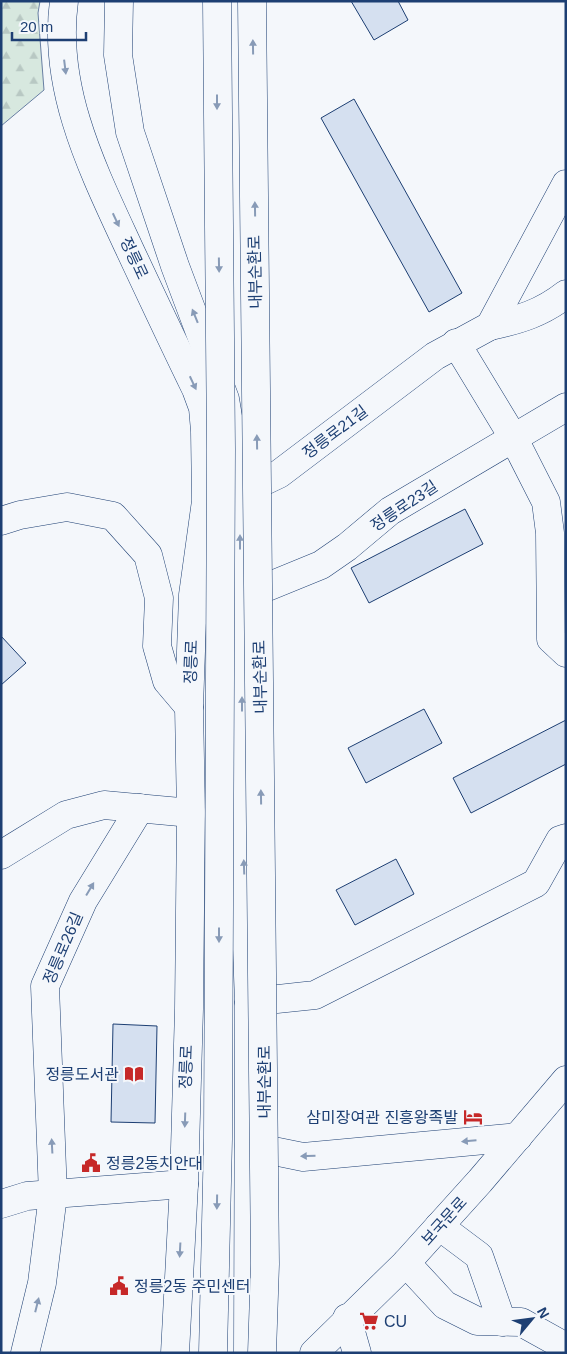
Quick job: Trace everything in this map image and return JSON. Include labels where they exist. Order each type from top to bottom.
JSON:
[{"type":"main road","name":"정릉로","points":[[64,1],[60,28],[68,93],[89,160],[196,389],[203,408],[206,501],[193,595],[189,707],[191,813],[184,1184],[175,1353]]},
{"type":"main road","name":"정릉로","points":[[119,1],[118,55],[130,132],[175,266],[225,399],[240,493],[242,816],[249,1002],[248,1353]]},
{"type":"main road","points":[[213,1353],[218,1138],[222,449],[217,1]]},
{"type":"main road","name":"내부순환로","points":[[252,1],[265,1226],[262,1353]]},
{"type":"main road","points":[[490,326],[562,196]]},
{"type":"main road","name":"정릉로21길","points":[[206,501],[240,493],[279,474],[435,356],[490,326],[522,319],[539,312],[566,294]]},
{"type":"main road","points":[[456,344],[513,437],[546,502],[550,533],[551,639],[566,653]]},
{"type":"main road","name":"정릉로23길","points":[[240,598],[321,565],[347,547],[390,511],[566,407]]},
{"type":"main road","points":[[206,501],[199,1081],[208,1095],[219,1101],[228,1098],[240,1090],[248,1066]]},
{"type":"main road","points":[[1,521],[20,514],[67,507],[113,516],[148,555],[159,598],[157,646],[167,682],[189,707]]},
{"type":"main road","points":[[1,855],[66,815],[104,805],[191,813]]},
{"type":"main road","name":"정릉로26길","points":[[25,1353],[42,1283],[53,1195],[45,986],[83,901],[140,808]]},
{"type":"main road","points":[[249,1002],[315,995],[536,883],[560,840],[566,838]]},
{"type":"main road","name":"보국문로","points":[[314,1353],[406,1262],[518,1137],[566,1080]]},
{"type":"main road","points":[[249,1146],[303,1157],[518,1137]]},
{"type":"main road","points":[[1,1204],[27,1196],[184,1184],[203,1163],[221,1158],[235,1164],[248,1193]]},
{"type":"main road","points":[[439,1226],[479,1256],[502,1322]]},
{"type":"main road","points":[[406,1262],[444,1305],[477,1321],[520,1322],[566,1347]]},
{"type":"main road","points":[[348,1318],[357,1353]]},
{"type":"green space","points":[[1,1],[40,1],[38,13],[44,90],[1,126]]},
{"type":"building","points":[[351,1],[398,1],[408,20],[374,40]]},
{"type":"building","points":[[354,99],[462,293],[429,312],[321,118]]},
{"type":"building","points":[[465,509],[483,544],[369,603],[351,568]]},
{"type":"building","points":[[1,636],[26,663],[1,685]]},
{"type":"building","points":[[424,709],[442,743],[366,783],[348,748]]},
{"type":"building","points":[[566,720],[566,764],[471,813],[453,778]]},
{"type":"building","points":[[396,859],[414,894],[355,925],[336,890]]},
{"type":"building","name":"정릉도서관","points":[[113,1024],[157,1026],[155,1123],[111,1122]]},
{"type":"place","name":"정릉도서관","points":[[134,1074]]},
{"type":"place","name":"삼미장여관 진흥왕족발","points":[[473,1117]]},
{"type":"place","name":"정릉2동치안대","points":[[91,1163]]},
{"type":"place","name":"정릉2동 주민센터","points":[[119,1286]]},
{"type":"place","name":"CU","points":[[369,1321]]}]
